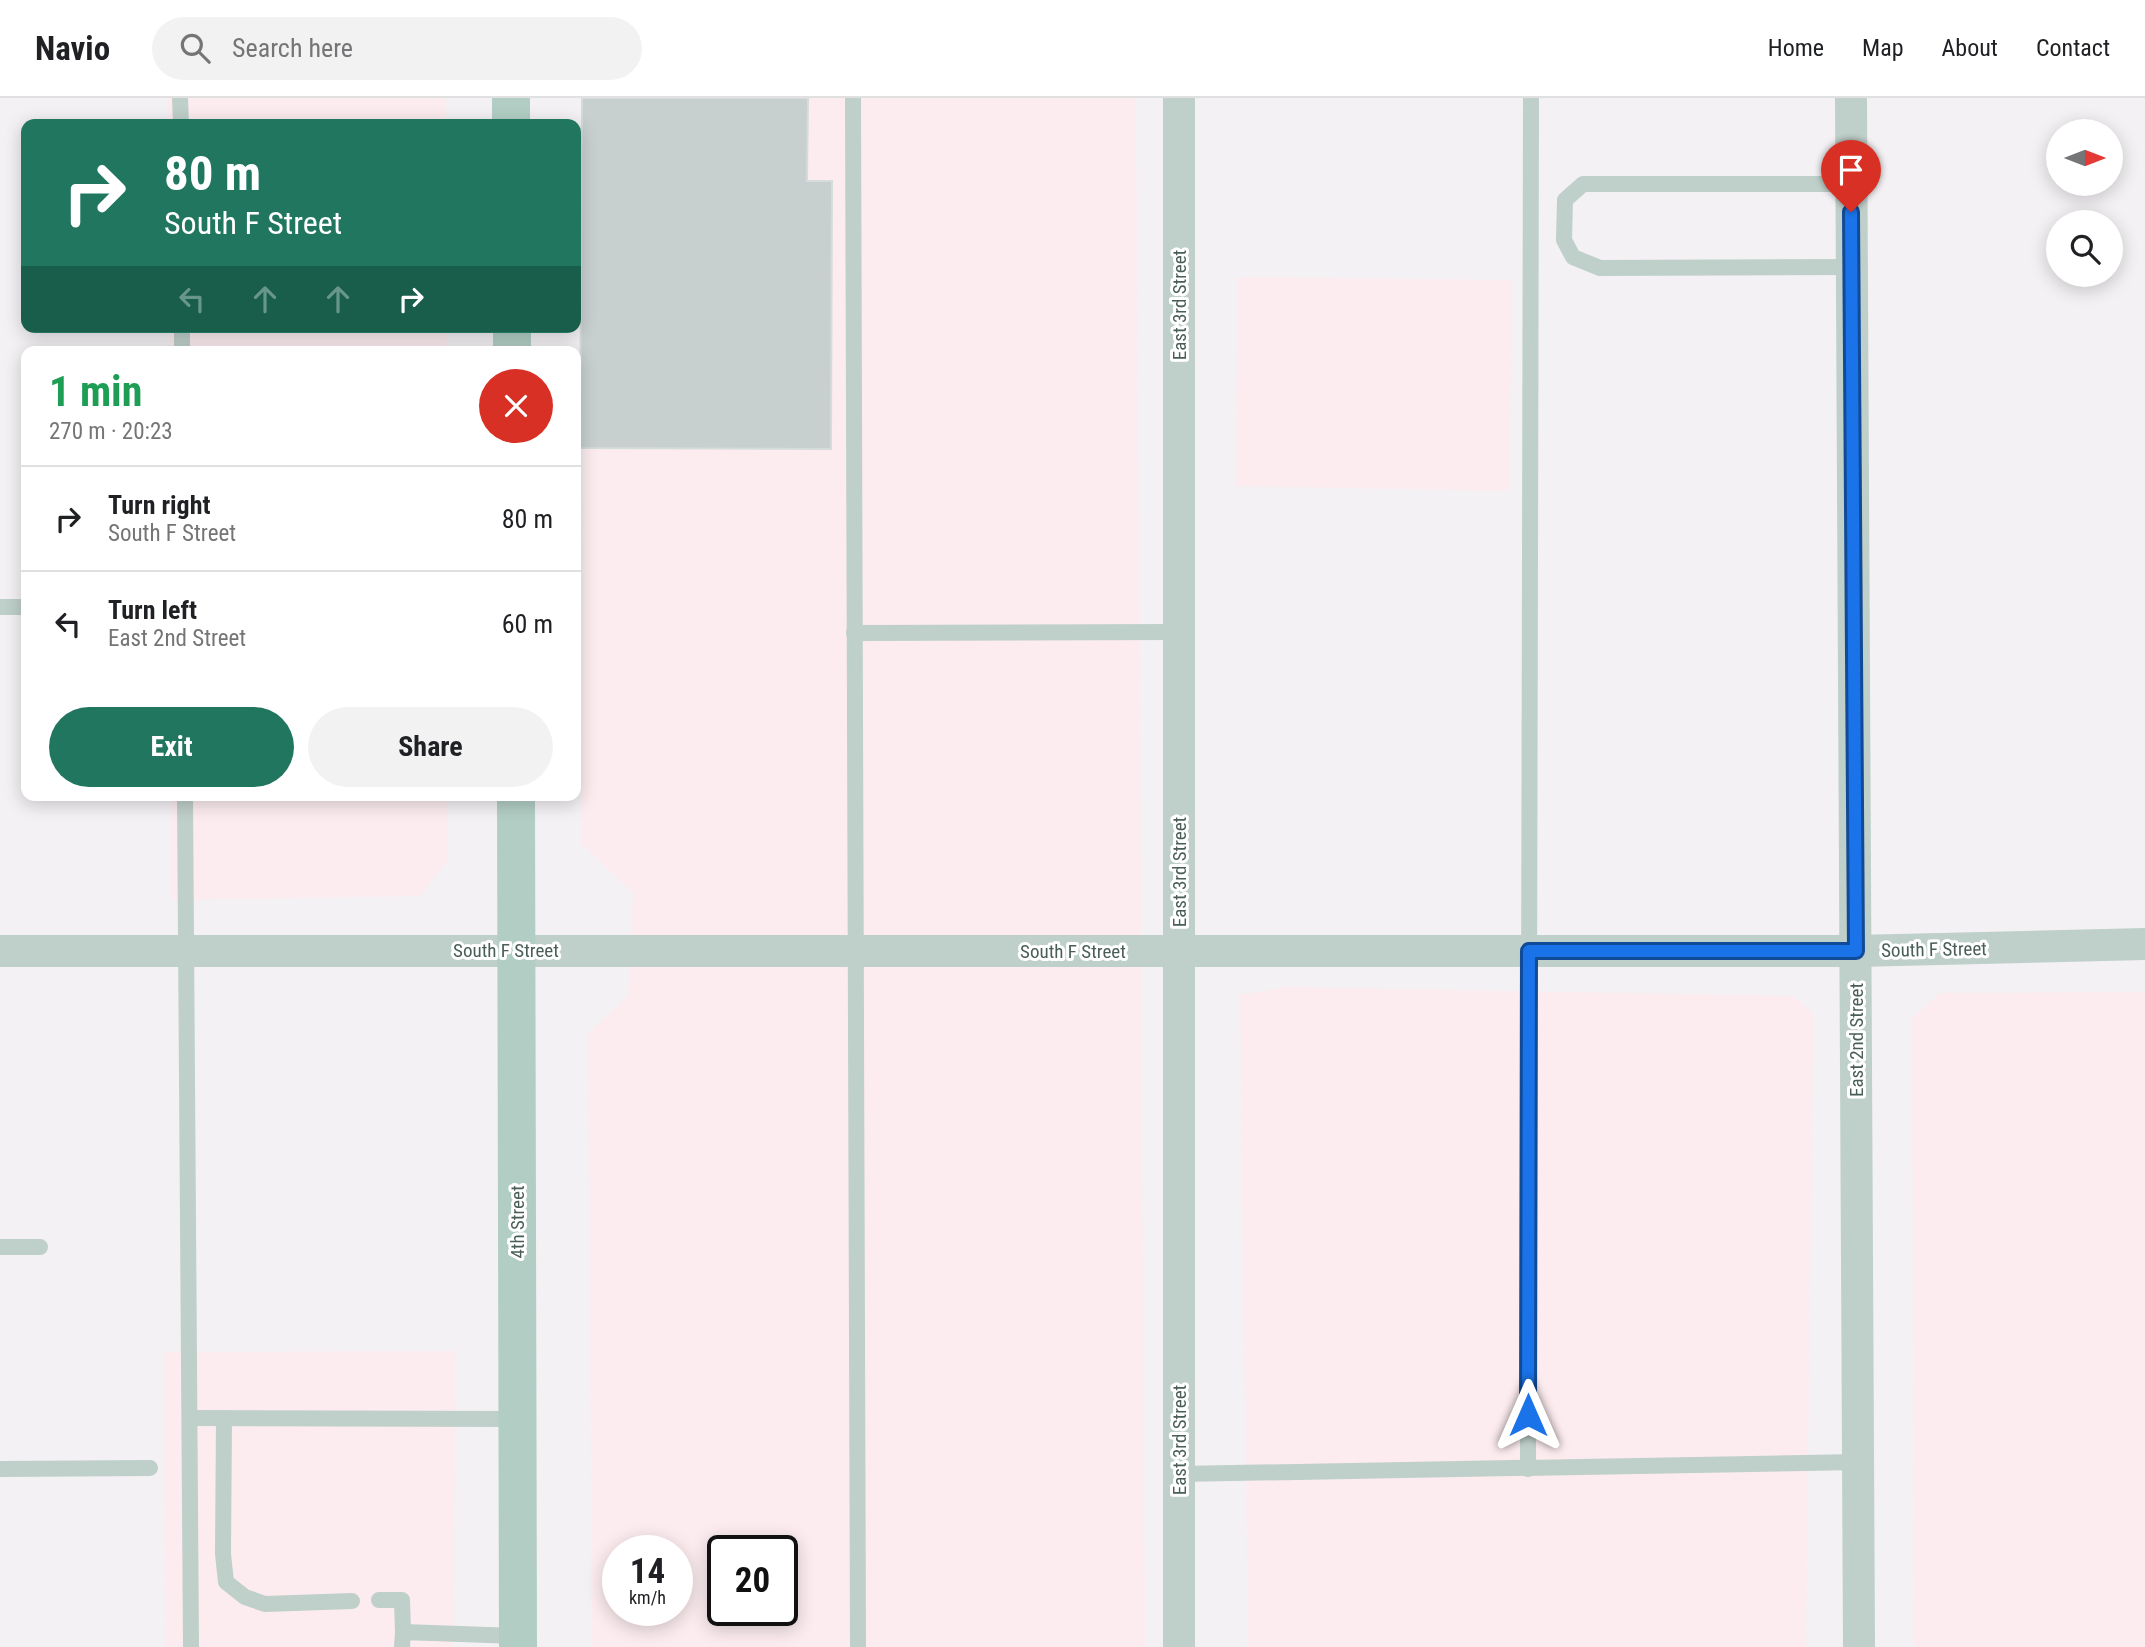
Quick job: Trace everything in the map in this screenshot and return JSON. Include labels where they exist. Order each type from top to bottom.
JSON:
[{"type":"main road","points":[[511,98],[511,119]]},
{"type":"main road","name":"4th Street","points":[[516,801],[518,1641]]},
{"type":"street","name":"East 3rd Street","points":[[1180,98],[1180,1647]]},
{"type":"street","name":"East 2nd Street","points":[[1851,98],[1859,1647]]},
{"type":"street","name":"South F Street","points":[[0,951],[1856,951],[2145,944]]},
{"type":"lane","points":[[180,98],[181,119]]},
{"type":"lane","points":[[853,98],[858,1647]]},
{"type":"lane","points":[[1528,1469],[1531,98]]},
{"type":"lane","points":[[1851,184],[1583,184],[1565,200],[1564,240],[1573,257],[1600,268],[1851,267]]},
{"type":"lane","points":[[0,607],[21,607]]},
{"type":"lane","points":[[854,633],[1180,632]]},
{"type":"lane","points":[[185,801],[191,1647]]},
{"type":"lane","points":[[0,1247],[40,1247]]},
{"type":"lane","points":[[190,1418],[518,1419]]},
{"type":"lane","points":[[224,1418],[223,1554],[226,1582],[245,1597],[265,1604],[352,1601]]},
{"type":"lane","points":[[1180,1474],[1858,1462]]},
{"type":"lane","points":[[0,1469],[150,1468]]},
{"type":"lane","points":[[379,1600],[402,1600],[403,1640],[518,1641]]},
{"type":"shaded area","points":[[168,98],[446,98],[446,119],[168,119]]},
{"type":"shaded area","points":[[587,98],[1136,98],[1145,1647],[592,1647],[588,1034],[628,996],[633,893],[581,844]]},
{"type":"shaded area","points":[[1238,277],[1512,280],[1509,491],[1235,486]]},
{"type":"shaded area","points":[[170,333],[447,333],[447,346],[170,346]]},
{"type":"shaded area","points":[[172,801],[448,801],[448,861],[419,896],[172,900]]},
{"type":"shaded area","points":[[1287,987],[1793,996],[1813,1013],[1806,1647],[1248,1647],[1240,995]]},
{"type":"shaded area","points":[[2145,992],[2145,1647],[1914,1647],[1912,1018],[1940,993]]},
{"type":"shaded area","points":[[455,1351],[454,1647],[165,1647],[163,1352]]},
{"type":"building","points":[[582,98],[808,98],[807,181],[832,181],[831,449],[581,448]]},
{"type":"route","points":[[1528,1415],[1529,951],[1856,951],[1851,212]]}]
